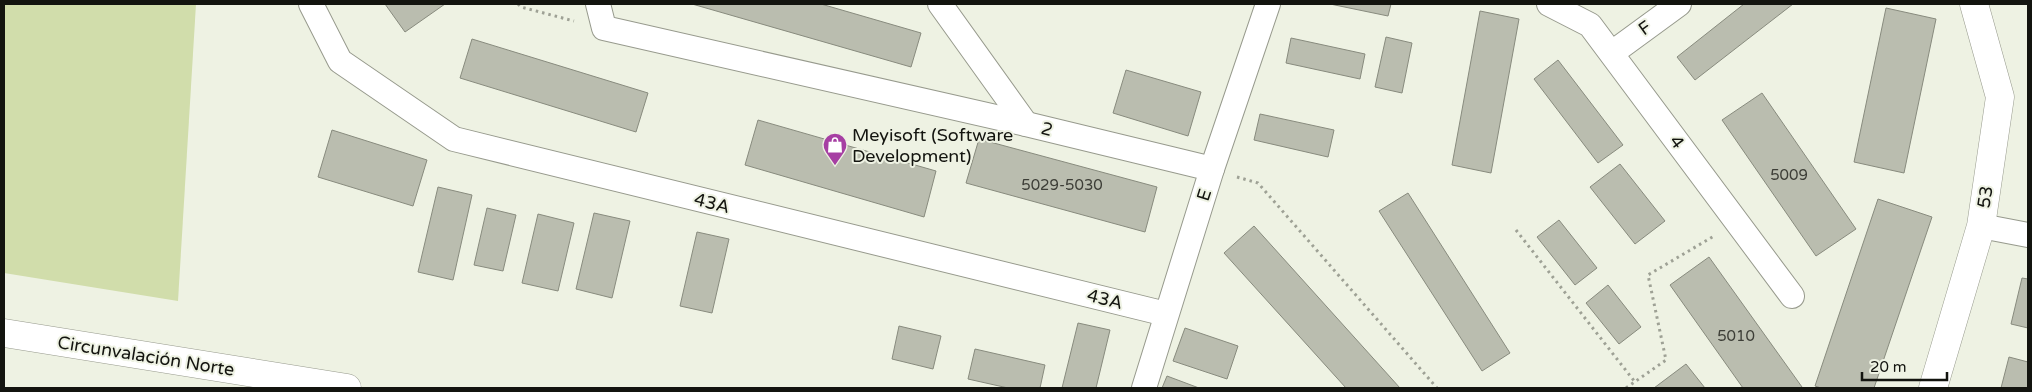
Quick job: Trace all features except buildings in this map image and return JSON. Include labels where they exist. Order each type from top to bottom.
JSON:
[{"type":"street","name":"43A","points":[[311,4],[340,61],[454,139],[1166,314]]},
{"type":"street","points":[[598,4],[604,28],[1026,124]]},
{"type":"street","name":"2","points":[[940,4],[1026,124],[1212,169]]},
{"type":"street","name":"E","points":[[1144,388],[1212,169],[1268,4]]},
{"type":"street","name":"4","points":[[1549,4],[1590,25],[1792,296]]},
{"type":"street","name":"F","points":[[1612,53],[1679,4]]},
{"type":"street","name":"53","points":[[1933,388],[1980,226],[2000,97],[1974,4]]},
{"type":"street","points":[[1980,226],[2028,235]]},
{"type":"street","name":"Circunvalación Norte","points":[[4,333],[347,388]]},
{"type":"path","points":[[518,4],[521,7],[604,28]]},
{"type":"path","points":[[1212,169],[1258,182],[1437,388]]},
{"type":"path","points":[[1626,388],[1666,360],[1648,275],[1737,222]]},
{"type":"path","points":[[1516,230],[1634,382]]},
{"type":"green space","points":[[4,4],[196,4],[178,301],[4,273]]},
{"type":"place","name":"Meyisoft (Software Development)","points":[[835,166]]}]
